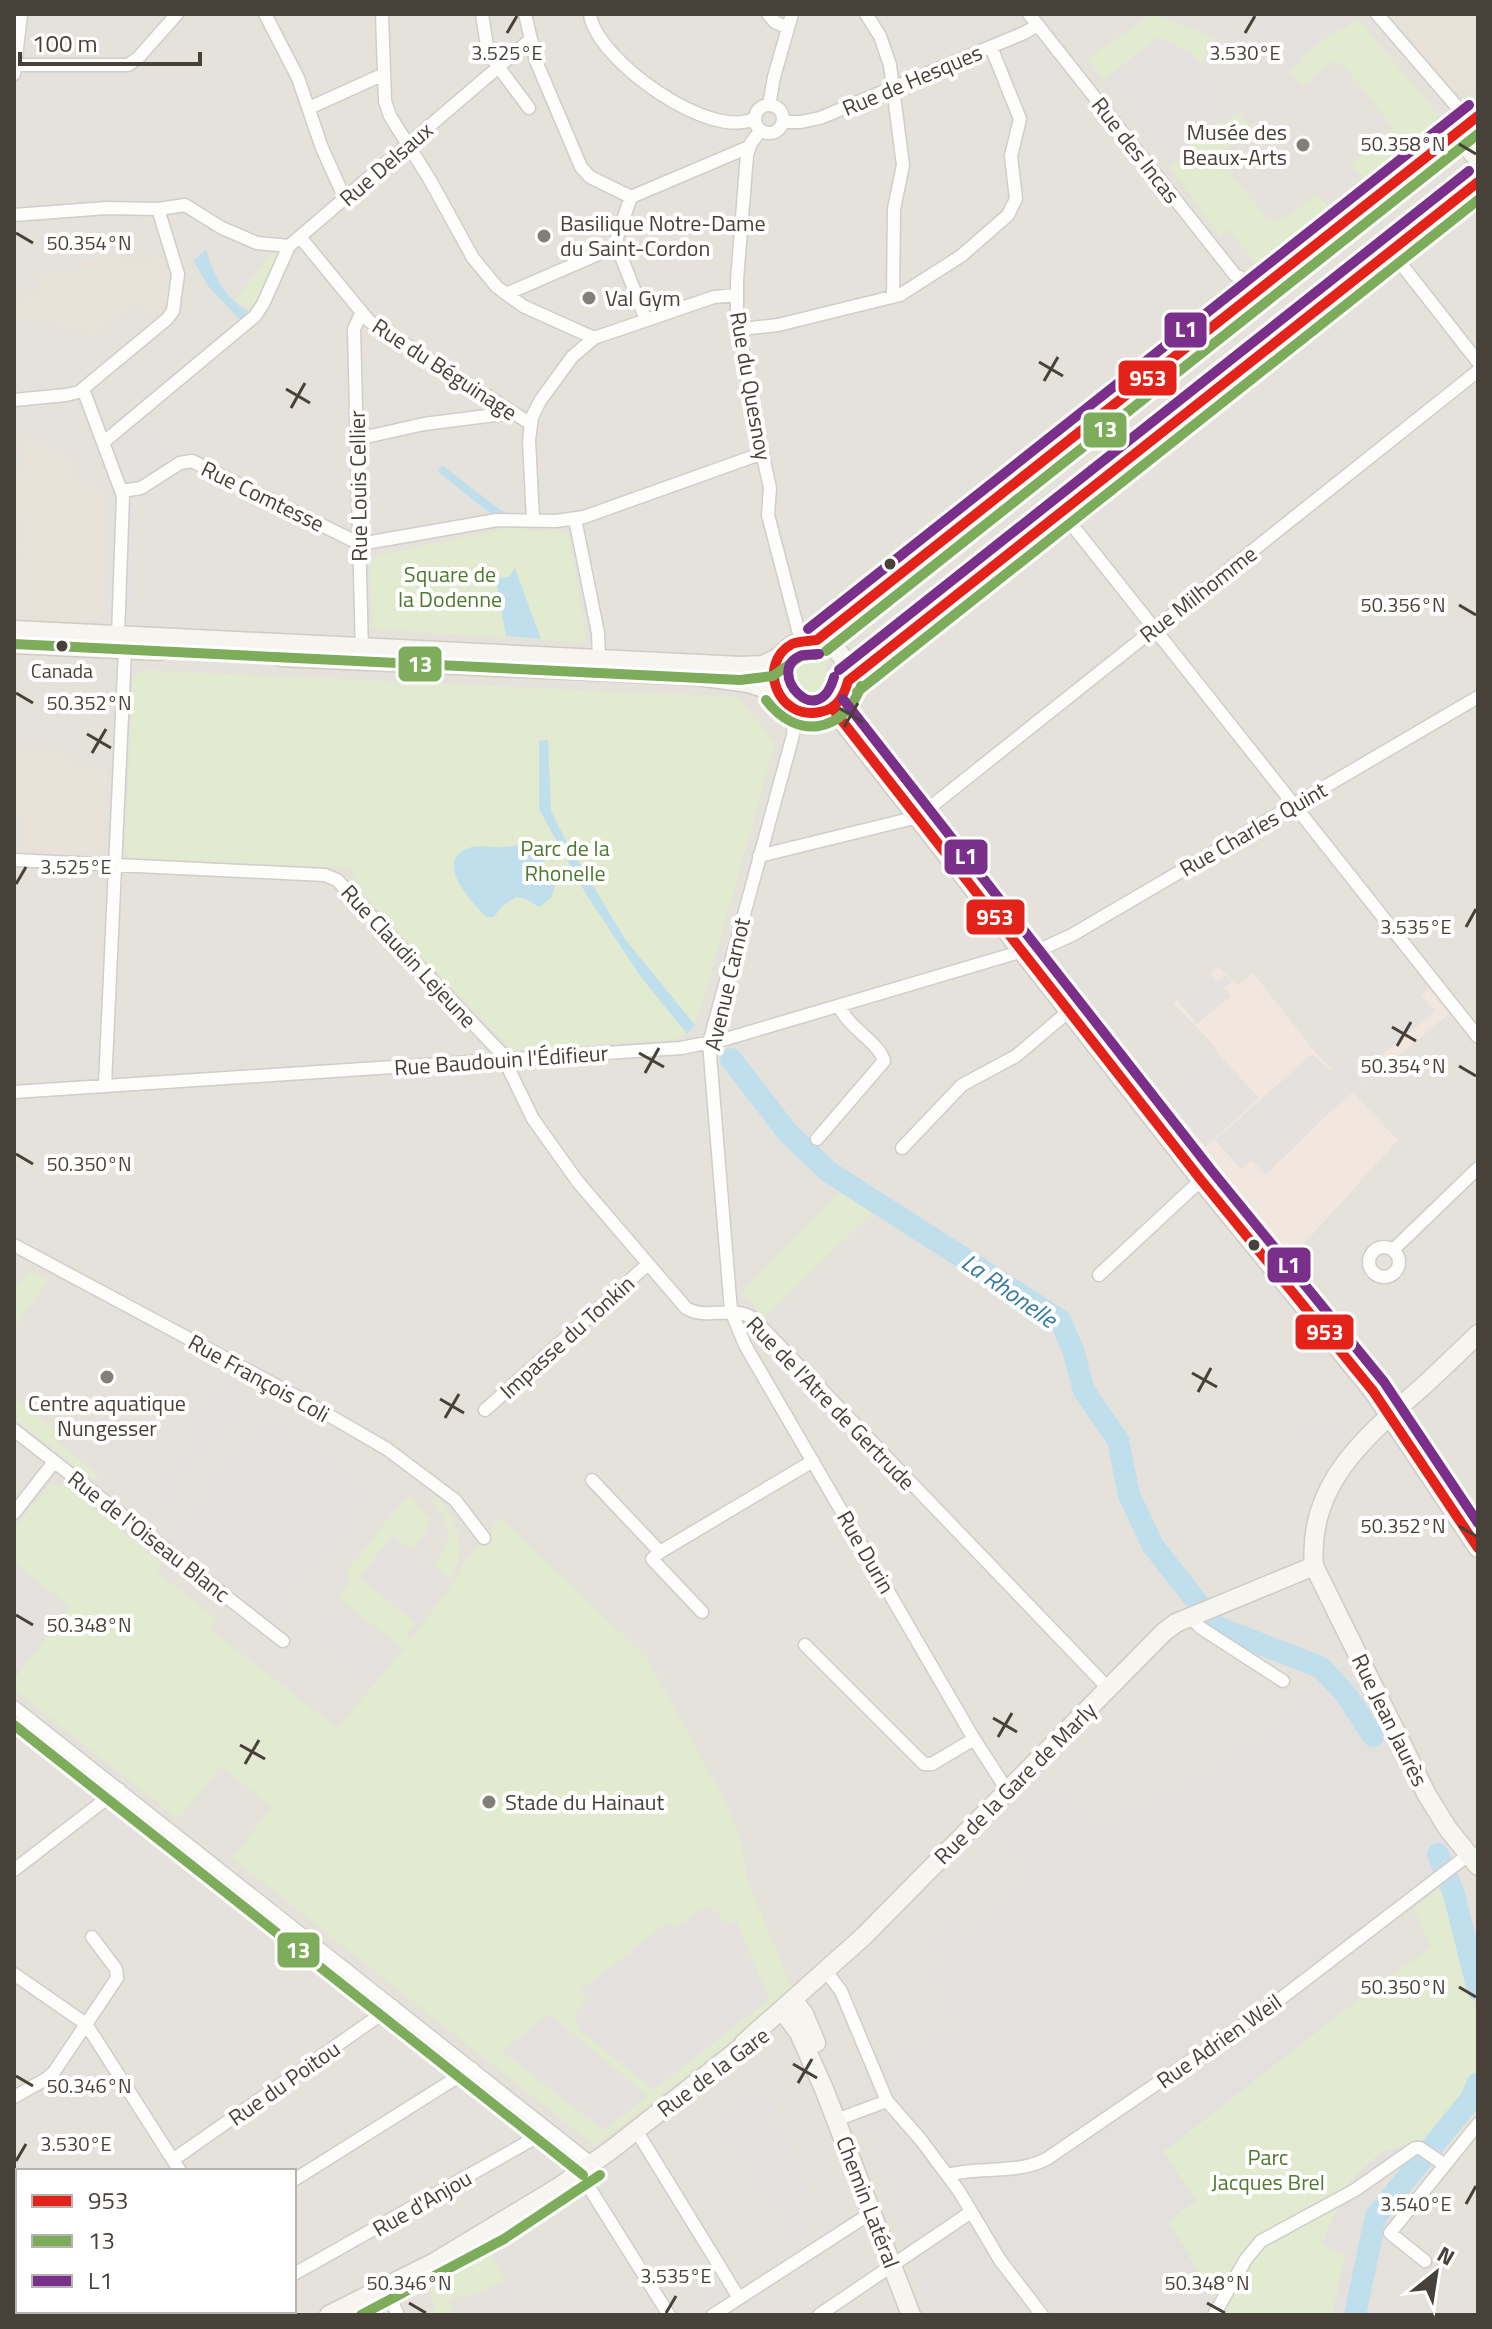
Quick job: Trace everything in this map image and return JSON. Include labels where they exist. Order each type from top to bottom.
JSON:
[{"type":"main road","points":[[1473,121],[1467,143],[1478,159]]},
{"type":"main road","points":[[362,653],[763,665],[779,657],[787,648],[809,640],[1473,121]]},
{"type":"main road","points":[[848,681],[1478,182]]},
{"type":"main road","points":[[14,630],[121,643]]},
{"type":"main road","points":[[779,657],[773,676],[784,703],[795,711],[814,714],[832,708],[843,696],[848,681],[847,667],[841,654],[831,645],[809,640]]},
{"type":"main road","points":[[14,644],[278,645],[698,676],[748,683],[777,692]]},
{"type":"main road","points":[[832,708],[1201,1180],[1391,1415],[1478,1548]]},
{"type":"main road","points":[[1314,1566],[1316,1529],[1333,1483],[1358,1445],[1478,1334]]},
{"type":"main road","name":"Rue de la Gare de Marly","points":[[829,1975],[849,1962],[864,1936],[1164,1632],[1193,1616],[1314,1566]]},
{"type":"main road","name":"Rue Jean Jaurès","points":[[1314,1566],[1427,1795],[1442,1821],[1473,1861]]},
{"type":"main road","points":[[791,2009],[829,1975]]},
{"type":"main road","name":"Rue de la Gare","points":[[329,2315],[479,2237],[586,2168],[791,2009]]},
{"type":"main road","name":"Chemin Latéral","points":[[791,2009],[820,2054],[824,2089],[911,2315]]},
{"type":"street","points":[[21,14],[15,65],[128,65],[177,14]]},
{"type":"street","points":[[265,14],[294,68],[333,176],[345,199]]},
{"type":"street","points":[[382,14],[387,109],[478,266],[506,294],[530,310],[594,338]]},
{"type":"street","points":[[482,14],[486,47],[529,108]]},
{"type":"street","points":[[525,14],[536,61],[581,167],[590,177],[631,197]]},
{"type":"street","points":[[590,14],[594,27],[614,53],[662,95],[721,122],[758,124],[774,132],[783,122],[780,109],[769,105],[759,109],[758,124],[749,147],[631,197],[617,237],[617,246],[646,320]]},
{"type":"street","points":[[768,14],[771,20],[788,28]]},
{"type":"street","points":[[769,105],[792,14]]},
{"type":"street","points":[[866,14],[883,43],[893,87],[903,165],[894,209],[893,297]]},
{"type":"street","name":"Rue des Incas","points":[[1029,14],[1235,275]]},
{"type":"street","points":[[1377,14],[1473,121]]},
{"type":"street","name":"Rue de Hesques","points":[[783,122],[820,118],[1038,25]]},
{"type":"street","name":"Rue Delsaux","points":[[289,246],[530,40]]},
{"type":"street","points":[[741,329],[772,327],[893,297],[961,256],[1013,207],[1016,195],[1011,156],[1020,119],[991,47]]},
{"type":"street","points":[[309,108],[384,74]]},
{"type":"street","name":"Rue du Quesnoy","points":[[749,147],[736,295],[751,402],[770,488],[768,515],[809,640]]},
{"type":"street","points":[[14,215],[191,206],[229,231],[257,243],[289,246],[255,316],[105,441]]},
{"type":"street","points":[[14,400],[66,395],[83,389],[167,319],[173,311],[178,274],[158,209]]},
{"type":"street","name":"Rue du Béguinage","points":[[300,237],[361,314],[531,424]]},
{"type":"street","points":[[506,294],[617,246]]},
{"type":"street","points":[[1391,251],[1478,362]]},
{"type":"street","points":[[1235,275],[1252,284],[1267,284]]},
{"type":"street","points":[[1234,310],[1238,289],[1235,275]]},
{"type":"street","points":[[533,520],[529,446],[531,424],[536,406],[567,363],[594,338],[714,297],[736,295]]},
{"type":"street","name":"Rue Louis Cellier","points":[[361,314],[354,329],[362,653]]},
{"type":"street","name":"Rue Milhomme","points":[[918,817],[1478,371]]},
{"type":"street","points":[[83,389],[122,491],[121,643],[105,1085]]},
{"type":"street","points":[[357,439],[424,424],[511,413]]},
{"type":"street","points":[[360,544],[497,520],[575,519],[763,453]]},
{"type":"street","name":"Rue Comtesse","points":[[122,491],[141,488],[180,463],[192,461],[360,544]]},
{"type":"street","points":[[1061,511],[1478,1037]]},
{"type":"street","points":[[575,519],[598,633],[599,658]]},
{"type":"street","name":"Rue Charles Quint","points":[[1024,954],[1072,935],[1478,697]]},
{"type":"street","name":"Avenue Carnot","points":[[731,1311],[709,1043],[793,735],[795,711]]},
{"type":"street","points":[[759,856],[918,817]]},
{"type":"street","name":"Rue Claudin Lejeune","points":[[14,860],[333,877],[505,1059]]},
{"type":"street","name":"Rue Baudouin l'Édifieur","points":[[14,1092],[681,1048],[709,1043],[1024,954]]},
{"type":"street","points":[[817,1139],[884,1061],[881,1053],[847,1022],[839,1006]]},
{"type":"street","points":[[902,1148],[962,1085],[1016,1056],[1069,1011]]},
{"type":"street","name":"Rue de l'Atre de Gertrude","points":[[505,1059],[538,1126],[588,1194],[689,1310],[697,1313],[744,1313],[758,1322],[1108,1688]]},
{"type":"street","points":[[1393,1250],[1478,1168]]},
{"type":"street","points":[[1099,1275],[1201,1180]]},
{"type":"street","name":"Rue François Coli","points":[[14,1245],[294,1395],[387,1449],[455,1500],[484,1538]]},
{"type":"street","name":"Impasse du Tonkin","points":[[485,1410],[648,1264]]},
{"type":"street","name":"Rue Durin","points":[[731,1311],[739,1334],[974,1739],[1007,1790]]},
{"type":"street","name":"Rue de l'Oiseau Blanc","points":[[14,1430],[283,1641]]},
{"type":"street","points":[[702,1612],[652,1559],[813,1461]]},
{"type":"street","points":[[14,1513],[54,1462]]},
{"type":"street","points":[[592,1480],[660,1552]]},
{"type":"street","points":[[1193,1616],[1201,1628],[1283,1681]]},
{"type":"street","points":[[805,1645],[924,1764],[932,1764],[974,1739]]},
{"type":"street","points":[[14,1707],[549,2130],[586,2168],[669,2315]]},
{"type":"street","points":[[14,1732],[31,1720]]},
{"type":"street","points":[[14,1870],[119,1789]]},
{"type":"street","name":"Rue Adrien Weil","points":[[947,2175],[1031,2165],[1048,2158],[1275,2003],[1453,1868],[1473,1861]]},
{"type":"street","points":[[14,2097],[51,2075],[118,1975],[92,1937]]},
{"type":"street","points":[[14,1974],[86,2024],[177,2165]]},
{"type":"street","points":[[829,1975],[841,1991],[887,2101],[947,2175],[1000,2260],[1042,2315]]},
{"type":"street","name":"Rue du Poitou","points":[[177,2165],[393,2006]]},
{"type":"street","points":[[296,2179],[472,2068]]},
{"type":"street","points":[[836,2120],[887,2101]]},
{"type":"street","points":[[1425,2261],[1390,2233],[1440,2162],[1478,2124]]},
{"type":"street","name":"Rue d'Anjou","points":[[296,2273],[549,2130]]},
{"type":"street","points":[[636,2130],[739,2298]]},
{"type":"street","points":[[1214,2315],[1246,2259],[1261,2241],[1355,2190],[1413,2149],[1420,2148],[1440,2162]]},
{"type":"street","points":[[819,2315],[971,2212]]},
{"type":"street","points":[[713,2315],[871,2213]]},
{"type":"street","points":[[386,2288],[398,2315]]},
{"type":"shaded area","points":[[14,14],[1478,14],[1478,2315],[14,2315]]},
{"type":"shaded area","points":[[1244,14],[1354,14],[1357,18],[1318,43],[1289,71]]},
{"type":"shaded area","points":[[1391,14],[1478,14],[1478,86],[1453,90]]},
{"type":"shaded area","points":[[1035,34],[1059,62],[1054,79],[1044,81],[1016,116],[988,55]]},
{"type":"shaded area","points":[[1159,37],[1192,54],[1238,112],[1224,122],[1216,122],[1185,148],[1185,155],[1169,166],[1103,81]]},
{"type":"shaded area","points":[[121,256],[123,266],[163,259],[175,293],[159,315],[151,316],[141,299],[131,301],[132,307],[99,328],[102,334],[45,321],[14,319],[14,309],[18,309],[19,303],[24,303],[26,293],[41,295],[42,272],[80,272],[80,261]]},
{"type":"shaded area","points":[[1234,318],[1233,329],[1058,468],[1060,455]]},
{"type":"shaded area","points":[[1253,342],[1252,354],[1082,488],[1083,477]]},
{"type":"shaded area","points":[[154,414],[181,454],[127,485],[114,450],[115,443]]},
{"type":"shaded area","points":[[28,436],[72,459],[66,472],[105,491],[102,615],[96,620],[19,616],[22,517],[14,516],[14,509]]},
{"type":"shaded area","points":[[1012,493],[1011,504],[886,603],[887,592]]},
{"type":"shaded area","points":[[110,499],[118,501],[112,609],[103,610]]},
{"type":"shaded area","points":[[138,499],[134,603],[126,609],[129,504]]},
{"type":"shaded area","points":[[1031,518],[1030,529],[906,627],[907,616]]},
{"type":"shaded area","points":[[14,749],[66,751],[66,765],[108,770],[104,844],[96,853],[23,852],[25,813],[14,812]]},
{"type":"shaded area","points":[[1219,967],[1238,985],[1253,973],[1332,1069],[1429,989],[1449,1014],[1353,1093],[1398,1140],[1289,1260],[1160,1099],[1217,1048],[1173,1003]]},
{"type":"shaded area","points":[[1211,973],[1217,981],[1225,975],[1232,982],[1224,988],[1231,996],[1197,1024],[1177,1000]]},
{"type":"shaded area","points":[[1422,995],[1435,1011],[1368,1066],[1374,1075],[1332,1110],[1266,1175],[1251,1160],[1241,1169],[1215,1140],[1312,1054],[1330,1071]]},
{"type":"shaded area","points":[[1215,1050],[1259,1098],[1206,1147],[1164,1096]]},
{"type":"shaded area","points":[[940,1094],[957,1110],[908,1162],[892,1146]]},
{"type":"shaded area","points":[[224,1374],[256,1398],[168,1510],[140,1488],[157,1467],[161,1469],[184,1439],[178,1433]]},
{"type":"shaded area","points":[[271,1405],[382,1490],[279,1621],[273,1622],[263,1619],[166,1540],[170,1524],[261,1413]]},
{"type":"shaded area","points":[[1330,1405],[1347,1419],[1341,1428],[1348,1434],[1332,1459],[1311,1437],[1296,1447],[1286,1434]]},
{"type":"shaded area","points":[[393,1536],[450,1579],[417,1624],[359,1577]]},
{"type":"shaded area","points":[[14,1568],[67,1609],[14,1677]]},
{"type":"shaded area","points":[[333,1601],[398,1650],[367,1690],[304,1639]]},
{"type":"shaded area","points":[[1350,1663],[1454,1859],[1298,1982],[1419,2136],[1364,2206],[1356,2226],[1367,2234],[1354,2300],[1390,2309],[1398,2315],[931,2315],[847,2079],[954,2020],[918,1981],[934,1965],[921,1951],[956,1912],[972,1926],[1025,1873],[983,1827],[1040,1768],[1100,1826],[1162,1783],[1168,1791],[1278,1720],[1289,1692]]},
{"type":"shaded area","points":[[708,1907],[727,1924],[736,1920],[769,1999],[654,2090],[580,2030],[576,2013],[587,1999],[581,1990],[668,1922],[674,1929]]},
{"type":"shaded area","points":[[1341,1966],[1359,1987],[1327,2012],[1310,1991]]},
{"type":"shaded area","points":[[549,2014],[648,2096],[603,2130],[502,2051]]},
{"type":"shaded area","points":[[757,2081],[768,2086],[815,2203],[800,2214],[812,2234],[792,2250],[705,2117],[719,2108],[724,2111]]},
{"type":"shaded area","points":[[507,2280],[528,2315],[507,2315],[501,2307],[494,2311],[483,2294]]},
{"type":"shaded area","points":[[723,2281],[731,2296],[701,2315],[673,2315]]},
{"type":"green space","points":[[1147,14],[1215,38],[1201,65],[1192,54],[1159,37],[1103,81],[1088,58],[1141,22]]},
{"type":"green space","points":[[1357,18],[1439,115],[1427,131],[1367,184],[1351,165],[1393,128],[1345,66],[1333,61],[1302,86],[1289,71],[1303,60],[1303,55],[1338,28],[1343,29]]},
{"type":"green space","points":[[1238,112],[1251,128],[1228,147],[1224,164],[1267,219],[1274,221],[1291,214],[1317,194],[1330,209],[1256,262],[1227,229],[1219,236],[1169,166],[1184,155],[1185,148],[1217,122],[1225,122]]},
{"type":"green space","points":[[273,251],[284,251],[254,311],[235,300]]},
{"type":"green space","name":"Square de la Dodenne","points":[[513,527],[534,531],[565,530],[569,536],[587,643],[372,629],[370,564],[378,555]]},
{"type":"green space","points":[[808,651],[829,659],[825,670],[837,674],[829,694],[818,690],[814,701],[794,694],[797,683],[785,679],[792,658],[804,662]]},
{"type":"green space","name":"Parc de la Rhonelle","points":[[141,670],[738,697],[775,743],[694,1026],[677,1039],[512,1050],[364,896],[350,868],[130,858],[125,848],[133,678]]},
{"type":"green space","points":[[840,1191],[876,1209],[764,1317],[741,1292]]},
{"type":"green space","points":[[31,1270],[48,1280],[14,1328],[14,1289]]},
{"type":"green space","points":[[14,1398],[55,1430],[57,1442],[99,1475],[94,1481],[14,1418]]},
{"type":"green space","points":[[49,1485],[64,1485],[162,1563],[156,1572],[217,1619],[210,1629],[336,1727],[323,1745],[402,1651],[500,1517],[647,1658],[726,1803],[741,1841],[747,1879],[793,1991],[595,2146],[232,1858],[272,1807],[221,1767],[178,1819],[14,1689],[14,1679],[70,1607],[14,1562],[14,1529]]},
{"type":"green space","points":[[437,1496],[456,1526],[460,1546],[450,1579],[434,1567],[448,1533],[444,1518],[432,1500]]},
{"type":"green space","points":[[406,1497],[412,1497],[429,1518],[427,1530],[411,1550],[393,1537],[360,1577],[416,1622],[402,1648],[339,1598],[350,1583],[346,1574],[351,1566]]},
{"type":"green space","name":"Parc Jacques Brel","points":[[1444,1885],[1478,2019],[1478,2067],[1466,2093],[1430,2137],[1380,2153],[1347,2184],[1322,2244],[1345,2255],[1332,2315],[1224,2315],[1168,2221],[1196,2201],[1163,2152],[1431,1947],[1414,1908]]},
{"type":"green space","points":[[484,2244],[505,2279],[479,2293],[449,2299],[453,2315],[436,2315],[426,2275]]},
{"type":"water","points":[[206,250],[222,286],[234,301],[250,312],[242,322],[209,287],[193,260]]},
{"type":"water","points":[[442,465],[508,513],[491,514],[437,471]]},
{"type":"water","points":[[515,568],[541,639],[506,636],[495,574],[499,578],[509,577]]},
{"type":"water","points":[[548,740],[551,811],[625,939],[695,1025],[687,1034],[641,977],[586,894],[539,809],[539,741]]},
{"type":"water","points":[[529,843],[547,847],[544,864],[556,883],[551,898],[539,907],[516,897],[502,906],[494,917],[486,917],[458,881],[454,861],[460,853],[472,847],[507,847]]},
{"type":"waterway","name":"La Rhonelle","points":[[731,1059],[788,1133],[829,1172],[1060,1320],[1073,1350],[1084,1391],[1118,1440],[1129,1495],[1153,1546],[1217,1627],[1320,1667],[1345,1693],[1373,1736]]},
{"type":"waterway","name":"La Rhonelle","points":[[1438,1854],[1454,1894],[1478,1990]]},
{"type":"waterway","name":"La Rhonelle","points":[[1355,2315],[1376,2216],[1471,2099],[1478,2083]]},
{"type":"transit line","name":"L1","points":[[808,629],[1469,105]]},
{"type":"transit line","name":"953","points":[[817,640],[1478,116]]},
{"type":"transit line","name":"13","points":[[826,651],[1478,134]]},
{"type":"transit line","name":"L1","points":[[839,670],[1469,171]]},
{"type":"transit line","name":"953","points":[[848,681],[1478,182]]},
{"type":"transit line","name":"13","points":[[857,692],[1478,200]]},
{"type":"transit line","name":"953","points":[[817,640],[792,644],[781,653],[775,664],[774,677],[783,700],[805,712],[820,712],[839,701],[848,681]]},
{"type":"transit line","name":"13","points":[[14,644],[740,680],[773,676],[801,656],[819,654]]},
{"type":"transit line","name":"L1","points":[[819,654],[800,656],[791,664],[788,674],[791,684],[798,694],[817,700],[827,693],[834,677]]},
{"type":"transit line","name":"13","points":[[766,700],[792,722],[819,726],[843,714],[861,686]]},
{"type":"transit line","name":"L1","points":[[843,699],[1212,1171],[1384,1382],[1478,1523]]},
{"type":"transit line","name":"953","points":[[832,708],[1201,1180],[1373,1391],[1478,1548]]},
{"type":"transit line","name":"13","points":[[14,1725],[583,2175]]},
{"type":"transit line","name":"13","points":[[361,2315],[504,2239],[600,2175]]},
{"type":"place","name":"Musée des Beaux-Arts","points":[[1303,145]]},
{"type":"place","name":"Basilique Notre-Dame du Saint-Cordon","points":[[544,236]]},
{"type":"place","name":"Val Gym","points":[[589,298]]},
{"type":"place","name":"Canada","points":[[62,646]]},
{"type":"place","name":"Centre aquatique Nungesser","points":[[107,1377]]},
{"type":"place","name":"Stade du Hainaut","points":[[489,1802]]}]
